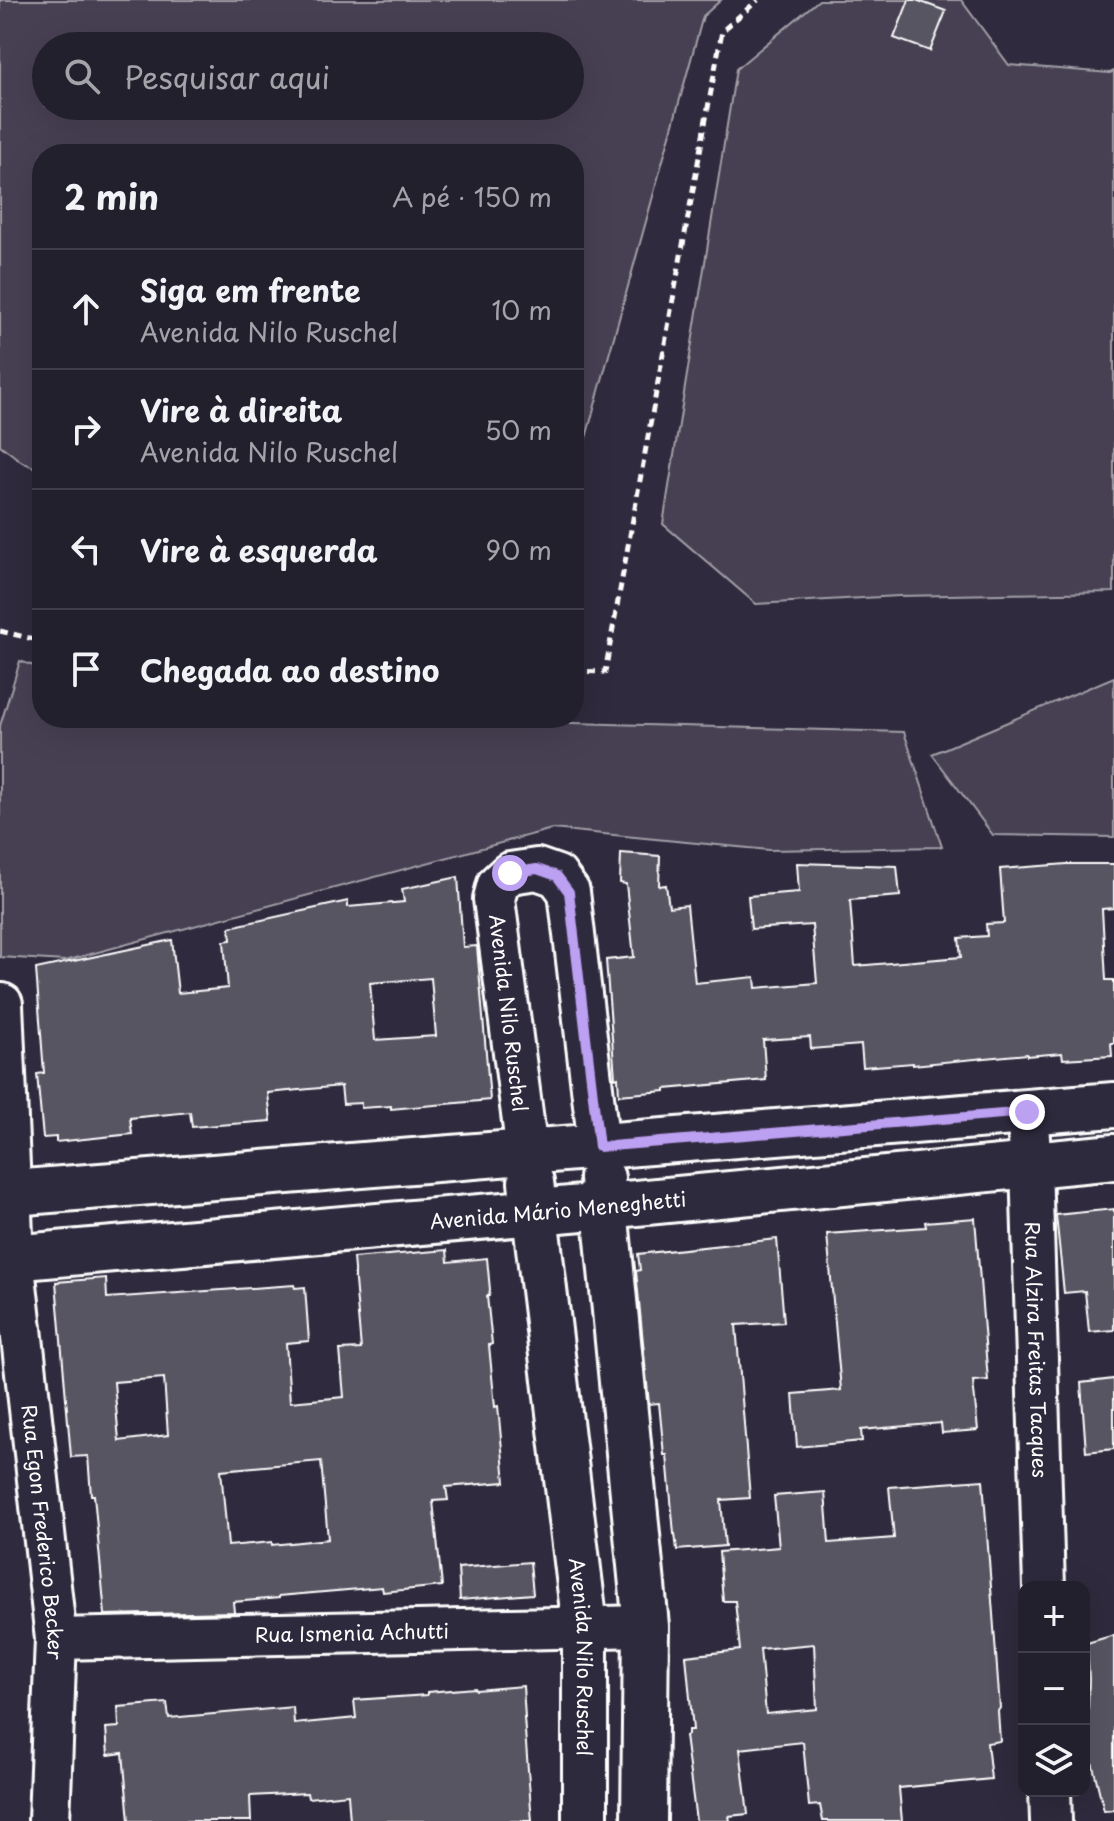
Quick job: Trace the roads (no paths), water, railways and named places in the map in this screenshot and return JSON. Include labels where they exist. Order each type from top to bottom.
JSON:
[{"type":"street","name":"Avenida Nilo Ruschel","points":[[585,1821],[585,1627],[494,899],[498,884],[510,873],[537,869],[557,876],[569,892],[599,1147],[646,1626],[644,1821]]},
{"type":"street","name":"Rua Egon Frederico Becker","points":[[2,1004],[6,1258],[56,1639],[49,1821]]},
{"type":"street","points":[[5,1194],[1114,1105]]},
{"type":"street","name":"Rua Alzira Freitas Tacques","points":[[1027,1112],[1044,1581]]},
{"type":"street","name":"Avenida Mário Meneghetti","points":[[6,1258],[605,1206],[1114,1157]]},
{"type":"street","name":"Rua Ismenia Achutti","points":[[56,1639],[646,1626]]},
{"type":"street","points":[[1050,1797],[1051,1821]]}]
